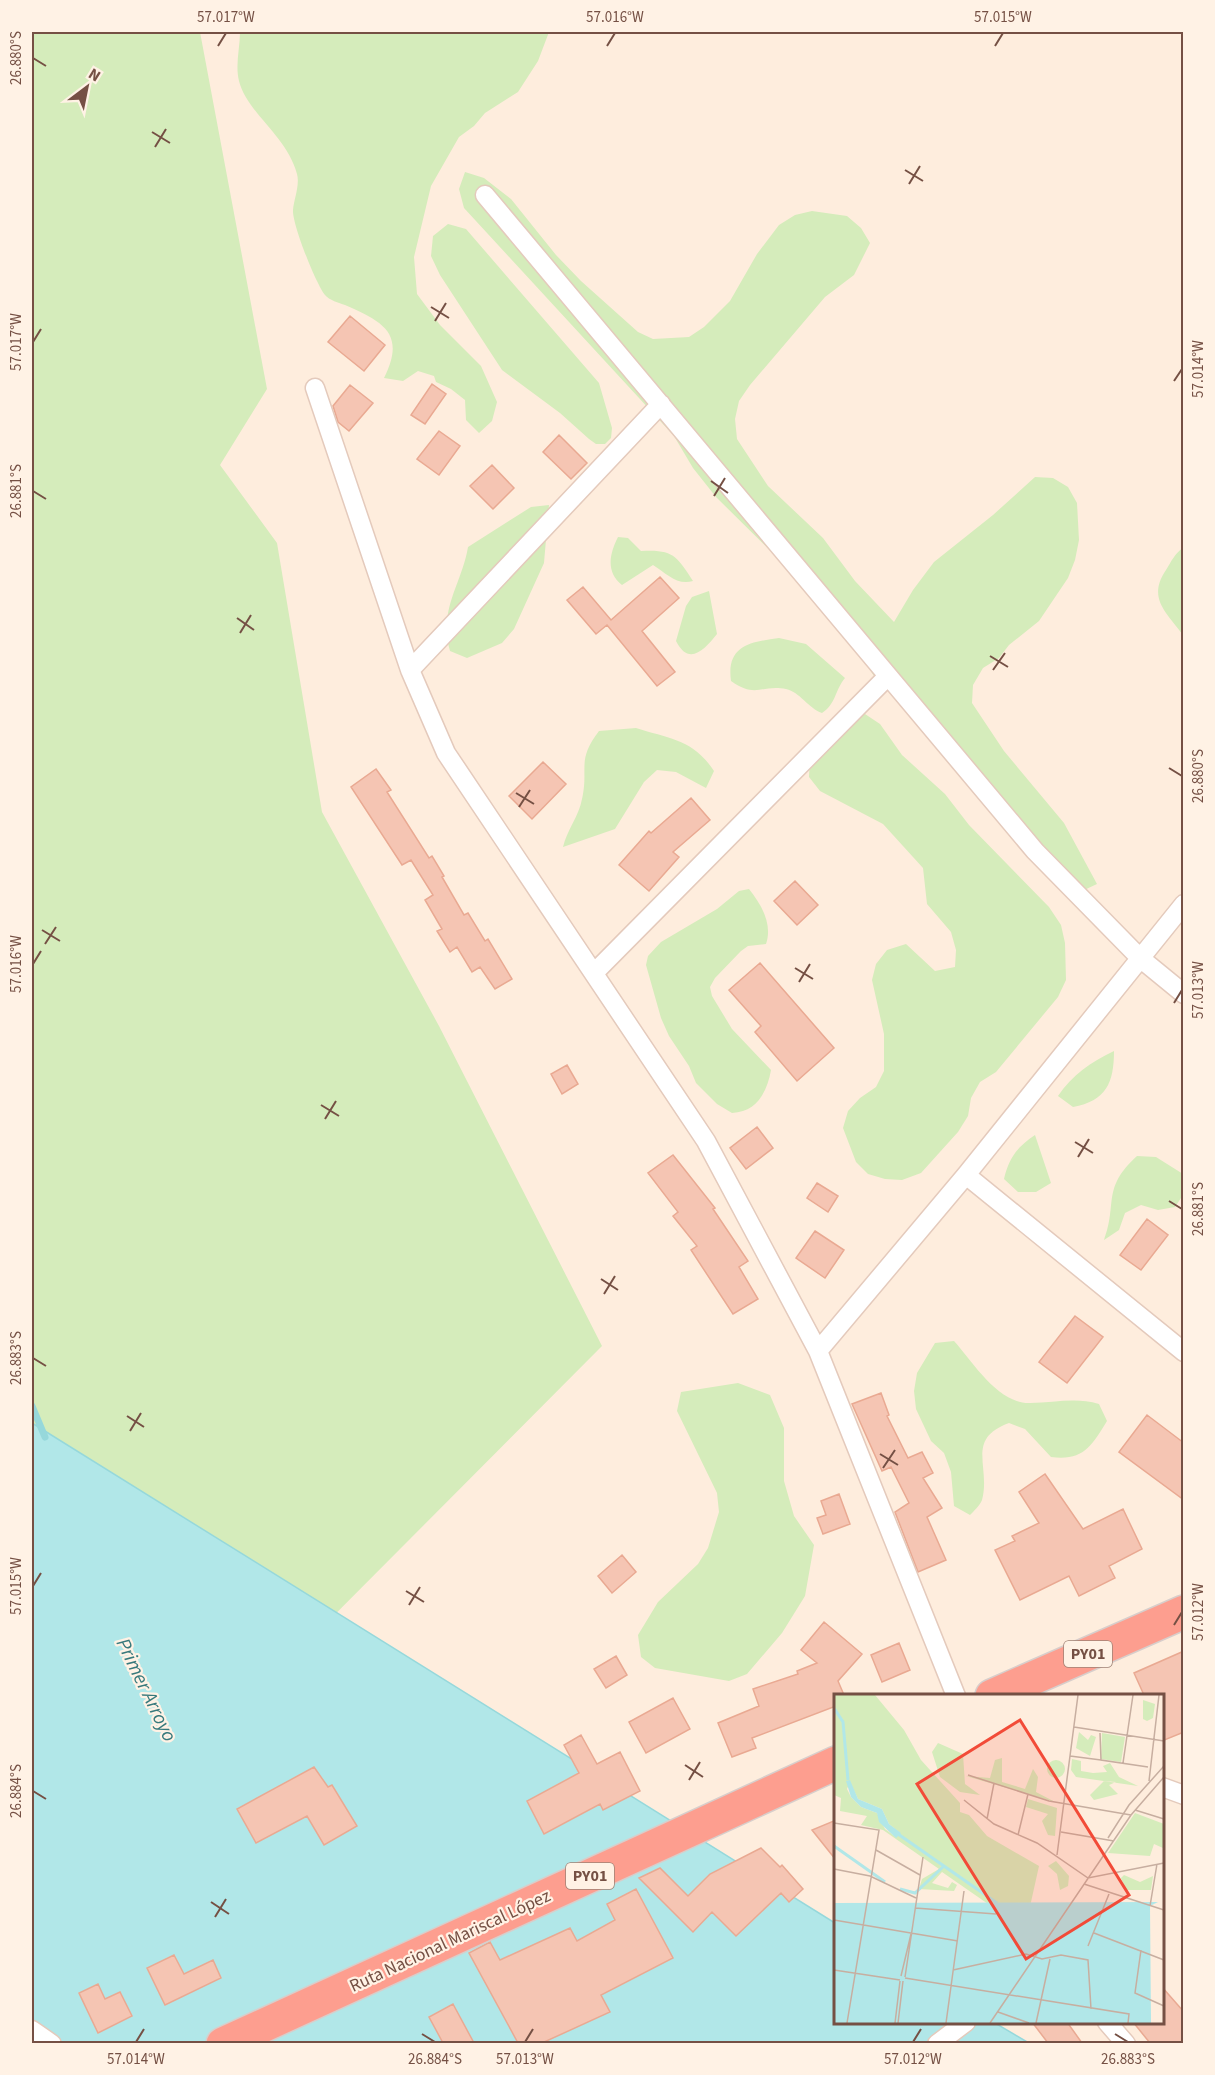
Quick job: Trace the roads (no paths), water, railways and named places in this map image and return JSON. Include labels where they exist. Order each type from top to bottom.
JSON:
[{"type":"highway","name":"PY01","points":[[994,1694],[1184,1612]]},
{"type":"highway","name":"Ruta Nacional Mariscal López","points":[[225,2043],[834,1764]]},
{"type":"street","points":[[485,195],[1035,852],[1140,958],[1184,994]]},
{"type":"street","points":[[315,388],[410,670],[446,753],[706,1142],[818,1351],[956,1694]]},
{"type":"street","points":[[410,670],[661,404]]},
{"type":"street","points":[[594,973],[888,676]]},
{"type":"street","points":[[818,1351],[966,1175],[1184,904]]},
{"type":"street","points":[[966,1175],[1184,1352]]},
{"type":"street","points":[[1164,1788],[1184,1795]]},
{"type":"street","points":[[937,2043],[963,2024]]},
{"type":"street","points":[[1109,2024],[1126,2043]]},
{"type":"street","points":[[32,2030],[52,2043]]},
{"type":"water","points":[[32,1423],[834,1922],[834,2024],[997,2024],[1029,2043],[32,2043]]},
{"type":"waterway","name":"Primer Arroyo","points":[[32,1406],[45,1437]]}]
